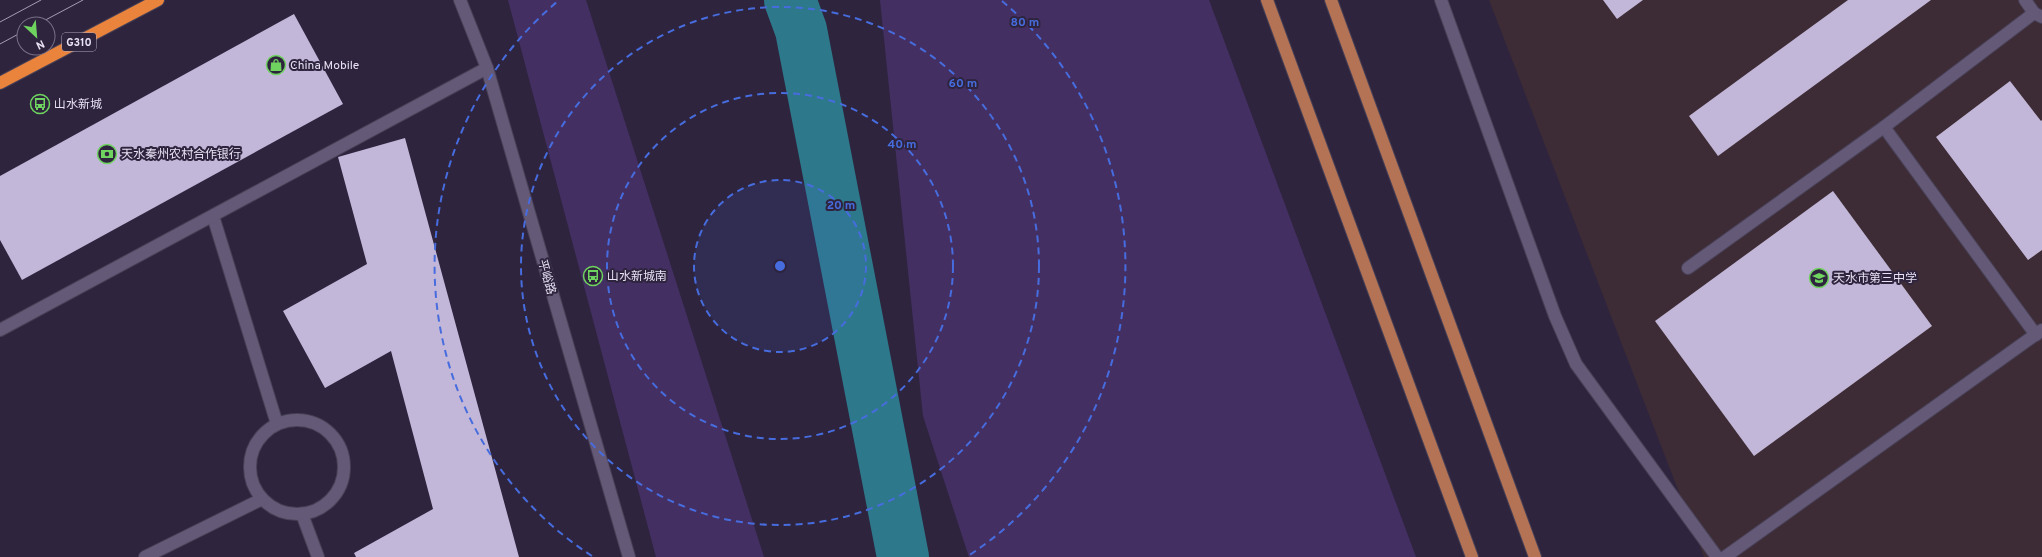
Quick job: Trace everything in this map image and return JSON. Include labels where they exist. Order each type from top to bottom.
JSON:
[{"type":"highway","name":"G310","points":[[0,83],[158,0]]},
{"type":"main road","points":[[1267,0],[1472,557]]},
{"type":"main road","points":[[1331,0],[1535,557]]},
{"type":"street","name":"平峪路","points":[[460,0],[487,68],[627,556]]},
{"type":"street","points":[[1441,0],[1555,316],[1576,364],[1717,557]]},
{"type":"street","points":[[1688,268],[2038,15],[2025,0]]},
{"type":"street","points":[[0,330],[487,68]]},
{"type":"street","points":[[1725,557],[2039,333],[1884,127]]},
{"type":"street","points":[[213,216],[277,424]]},
{"type":"street","points":[[291,419],[306,420],[320,425],[331,434],[340,446],[344,461],[343,476],[338,490],[329,502],[316,510],[302,514],[287,513],[273,508],[262,499],[253,487],[249,472],[250,458],[255,444],[264,432],[277,424],[291,419]]},
{"type":"street","points":[[145,557],[262,499]]},
{"type":"street","points":[[302,514],[318,557]]},
{"type":"shaded area","points":[[508,0],[586,0],[764,557],[656,557]]},
{"type":"shaded area","points":[[880,0],[1209,0],[1416,557],[969,557],[923,416]]},
{"type":"shaded area","name":"天水市第三中学","points":[[1489,0],[2042,0],[2042,557],[1704,557]]},
{"type":"building","points":[[1603,0],[1643,0],[1617,19]]},
{"type":"building","points":[[1848,0],[1931,0],[1718,156],[1689,116]]},
{"type":"building","points":[[294,14],[343,104],[22,280],[0,240],[0,176]]},
{"type":"building","points":[[2010,81],[2041,121],[2042,120],[2042,250],[2028,260],[1936,137]]},
{"type":"building","points":[[405,138],[519,557],[356,557],[354,553],[433,509],[391,351],[325,388],[283,311],[367,264],[338,157]]},
{"type":"building","points":[[1833,191],[1932,326],[1754,456],[1655,321]]},
{"type":"waterway","points":[[790,0],[801,30],[903,557]]},
{"type":"tram line","points":[[0,22],[41,0]]},
{"type":"tram line","points":[[53,16],[83,0]]},
{"type":"tram line","points":[[0,44],[16,35]]},
{"type":"place","name":"China Mobile","points":[[276,65]]},
{"type":"place","name":"山水新城","points":[[40,104]]},
{"type":"place","name":"天水秦州农村合作银行","points":[[107,154]]},
{"type":"place","name":"山水新城南","points":[[593,276]]},
{"type":"place","name":"天水市第三中学","points":[[1819,278]]}]
